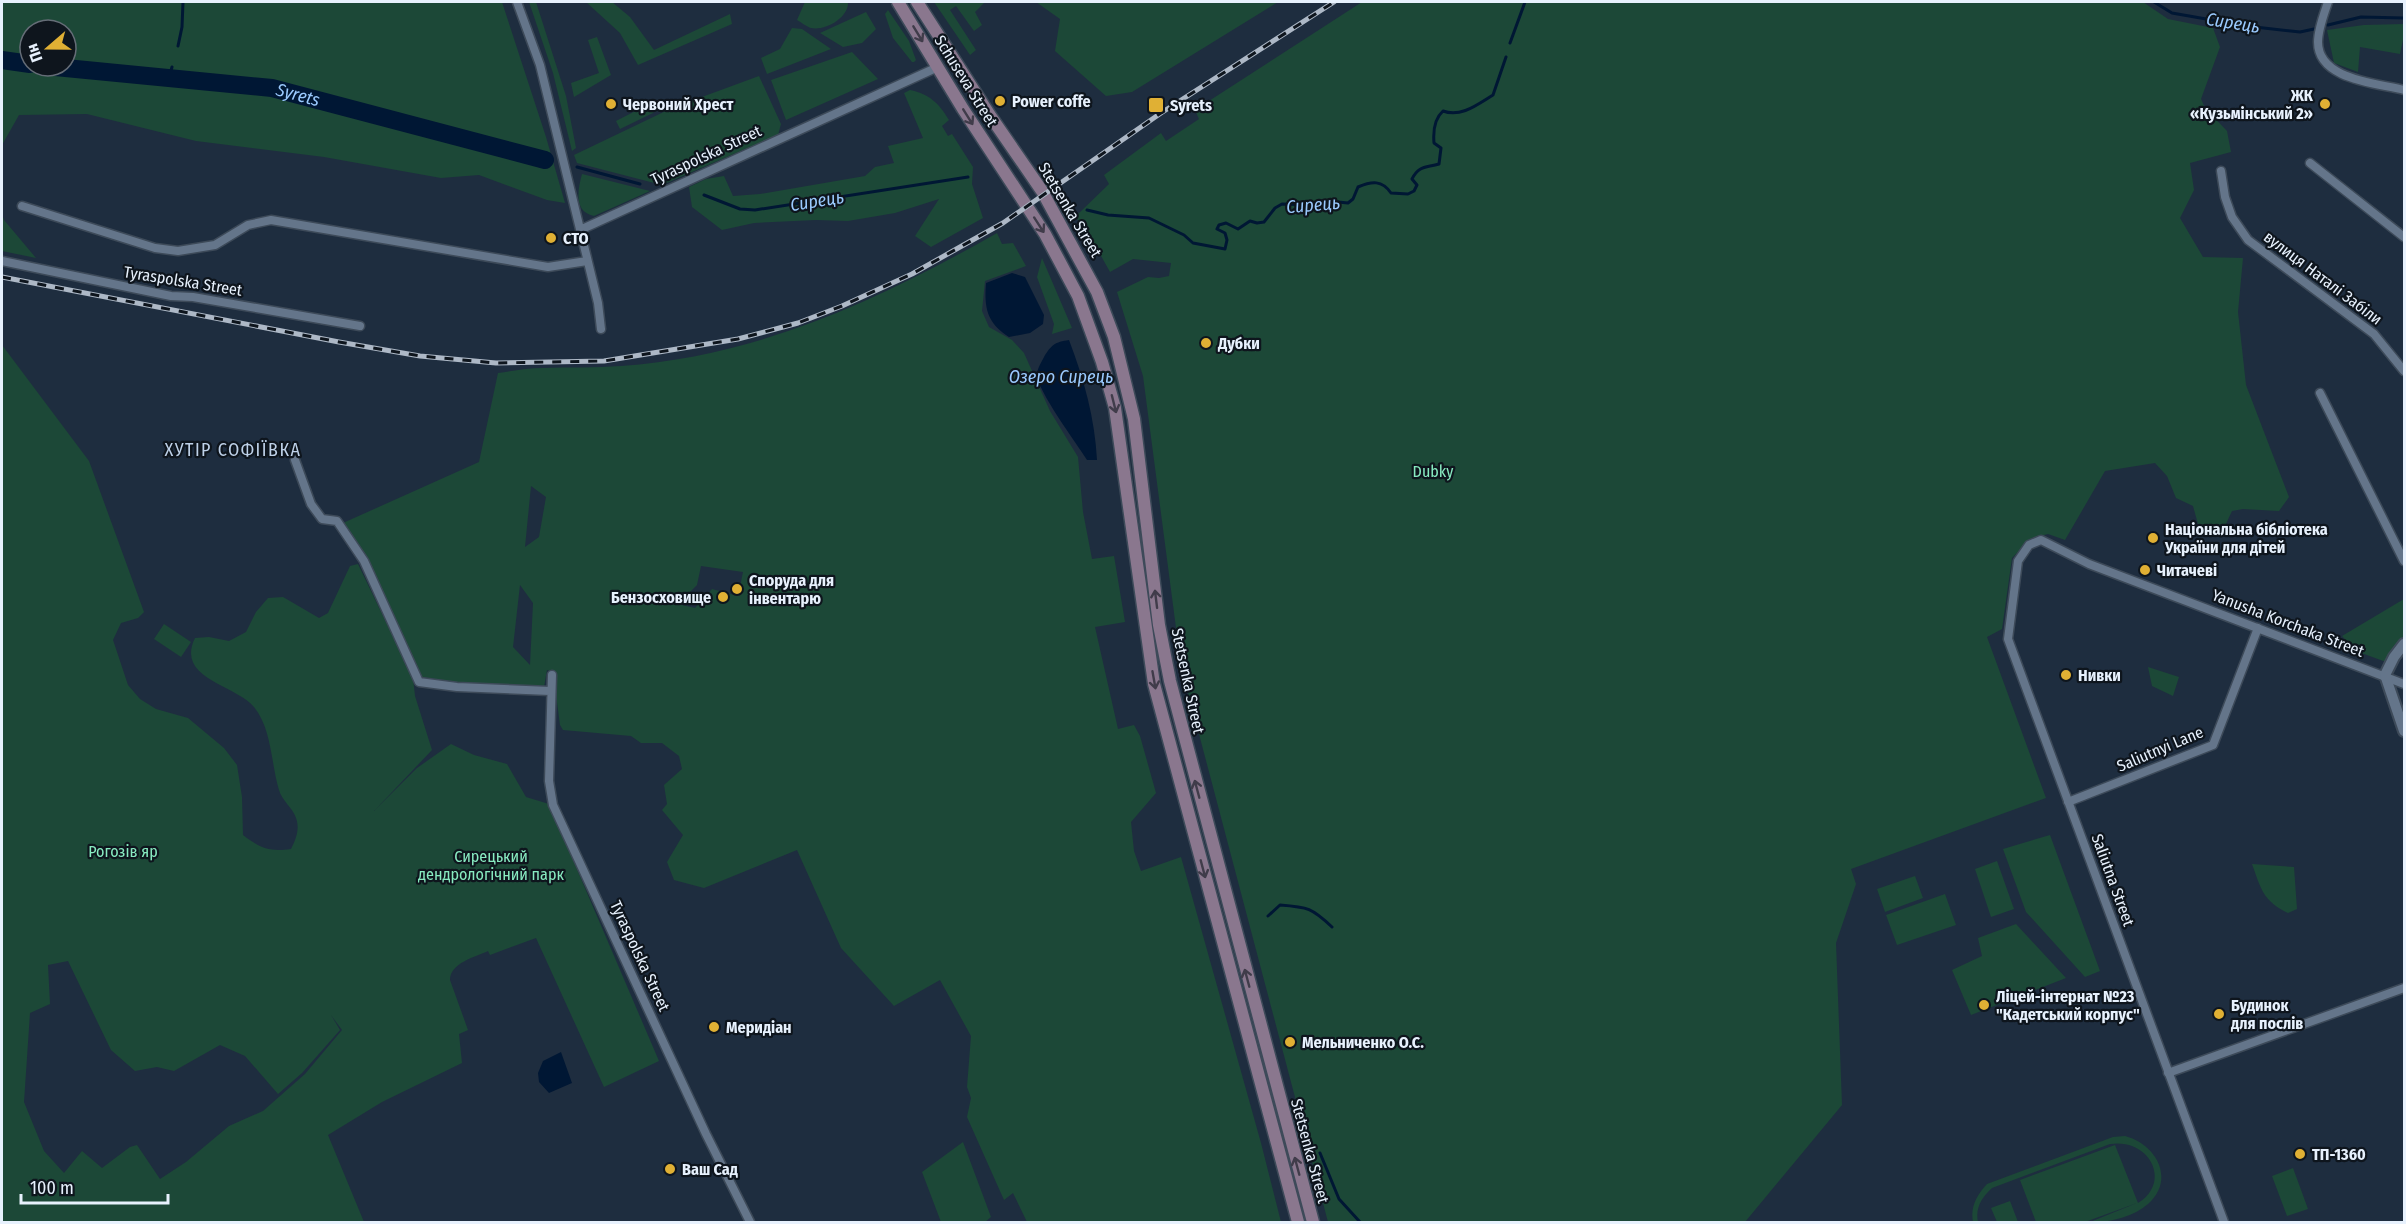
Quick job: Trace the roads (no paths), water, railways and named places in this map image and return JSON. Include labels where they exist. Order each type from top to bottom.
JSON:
[{"type":"main road","name":"Schuseva Street","points":[[898,2],[1007,176]]},
{"type":"main road","name":"Schuseva Street","points":[[917,2],[1019,158]]},
{"type":"main road","name":"Stetsenka Street","points":[[1019,158],[1042,191],[1085,267],[1097,292],[1120,360],[1134,419],[1159,625],[1172,690],[1312,1222]]},
{"type":"main road","name":"Stetsenka Street","points":[[1007,176],[1045,234],[1078,296],[1115,408],[1154,684],[1298,1222]]},
{"type":"street","points":[[517,2],[540,65],[565,176],[598,303],[601,329]]},
{"type":"street","points":[[2328,2],[2318,43],[2322,59],[2331,70],[2349,77],[2404,90]]},
{"type":"street","name":"Tyraspolska Street","points":[[580,230],[938,67]]},
{"type":"street","points":[[2310,163],[2404,237]]},
{"type":"street","name":"вулиця Наталі Забіли","points":[[2221,171],[2225,197],[2232,217],[2248,240],[2374,334],[2404,371]]},
{"type":"street","points":[[22,206],[155,248],[178,251],[215,245],[248,225],[271,220],[548,267],[587,261]]},
{"type":"street","name":"Tyraspolska Street","points":[[2,261],[171,296],[193,297],[360,326]]},
{"type":"street","points":[[2320,393],[2404,561]]},
{"type":"street","points":[[295,460],[311,504],[322,519],[337,521],[364,561],[419,682],[457,687],[550,691]]},
{"type":"street","name":"Yanusha Korchaka Street","points":[[2029,545],[2041,540],[2089,564],[2404,684]]},
{"type":"street","name":"Saliutna Street","points":[[2029,545],[2018,561],[2008,639],[2224,1222]]},
{"type":"street","name":"Saliutnyi Lane","points":[[2068,802],[2213,745],[2258,627]]},
{"type":"street","points":[[2404,644],[2385,675],[2404,731]]},
{"type":"street","name":"Tyraspolska Street","points":[[552,675],[549,781],[553,805],[706,1134],[750,1222]]},
{"type":"street","points":[[2168,1073],[2404,988]]},
{"type":"water","name":"Озеро Сирець","points":[[1012,273],[1025,277],[1044,315],[1043,324],[1030,333],[1009,337],[996,326],[988,314],[986,283]]},
{"type":"water","name":"Озеро Сирець","points":[[1069,340],[1088,399],[1097,460],[1087,460],[1050,404],[1037,375],[1040,364],[1051,347]]},
{"type":"water","points":[[561,1052],[572,1083],[549,1093],[539,1082],[538,1073],[543,1061]]},
{"type":"waterway","points":[[178,46],[182,27],[183,2]]},
{"type":"waterway","name":"Сирець","points":[[1510,43],[1525,2]]},
{"type":"waterway","name":"Сирець","points":[[2154,2],[2172,13],[2246,26],[2300,32],[2314,29]]},
{"type":"waterway","name":"Сирець","points":[[2328,25],[2361,17],[2404,18]]},
{"type":"waterway","name":"Сирець","points":[[1087,210],[1108,215],[1149,218],[1184,235],[1193,243],[1225,249],[1227,240],[1225,233],[1217,229],[1219,225],[1226,223],[1238,229],[1250,221],[1264,222],[1275,208],[1282,204],[1315,205],[1321,201],[1348,203],[1353,199],[1358,187],[1372,183],[1384,186],[1391,193],[1408,194],[1414,191],[1417,185],[1412,179],[1417,171],[1439,164],[1441,148],[1434,143],[1434,134],[1436,121],[1440,114],[1443,111],[1450,113],[1463,111],[1493,95],[1506,57]]},
{"type":"waterway","name":"Syrets","points":[[2,60],[18,62]]},
{"type":"waterway","points":[[169,78],[172,67]]},
{"type":"waterway","name":"Syrets","points":[[78,69],[272,88],[545,160]]},
{"type":"waterway","name":"Сирець","points":[[577,167],[640,184]]},
{"type":"waterway","name":"Сирець","points":[[704,195],[740,209],[755,210],[968,177]]},
{"type":"waterway","points":[[1268,916],[1280,905],[1297,907],[1314,912],[1332,927]]},
{"type":"waterway","points":[[1320,1153],[1339,1199],[1360,1222]]},
{"type":"railway","points":[[2,277],[339,342],[420,356],[496,363],[604,361],[738,339],[798,323],[842,306],[912,274],[1003,223],[1161,113],[1334,2]]},
{"type":"place","name":"Power coffe","points":[[1000,101]]},
{"type":"place","name":"Червоний Хрест","points":[[611,104]]},
{"type":"place","name":"ЖК «Кузьмінський 2»","points":[[2325,104]]},
{"type":"place","name":"Syrets","points":[[1156,105]]},
{"type":"place","name":"СТО","points":[[551,238]]},
{"type":"place","name":"Дубки","points":[[1206,343]]},
{"type":"place","name":"Національна бібліотека України для дітей","points":[[2153,538]]},
{"type":"place","name":"Читачеві","points":[[2145,570]]},
{"type":"place","name":"Споруда для інвентарю","points":[[737,589]]},
{"type":"place","name":"Бензосховище","points":[[723,597]]},
{"type":"place","name":"Нивки","points":[[2066,675]]},
{"type":"place","name":"Ліцей-інтернат №23 \"Кадетський корпус\"","points":[[1984,1005]]},
{"type":"place","name":"Будинок для послів","points":[[2219,1014]]},
{"type":"place","name":"Меридіан","points":[[714,1027]]},
{"type":"place","name":"Мельниченко О.С.","points":[[1290,1042]]},
{"type":"place","name":"ТП-1360","points":[[2300,1154]]},
{"type":"place","name":"Ваш Сад","points":[[670,1169]]},
{"type":"district","name":"ХУТІР СОФІЇВКА","points":[[233,450]]},
{"type":"park label","name":"Dubky","points":[[1433,471]]},
{"type":"park label","name":"Рогозів яр","points":[[123,851]]},
{"type":"park label","name":"Сирецький дендрологічний парк","points":[[491,865]]}]
